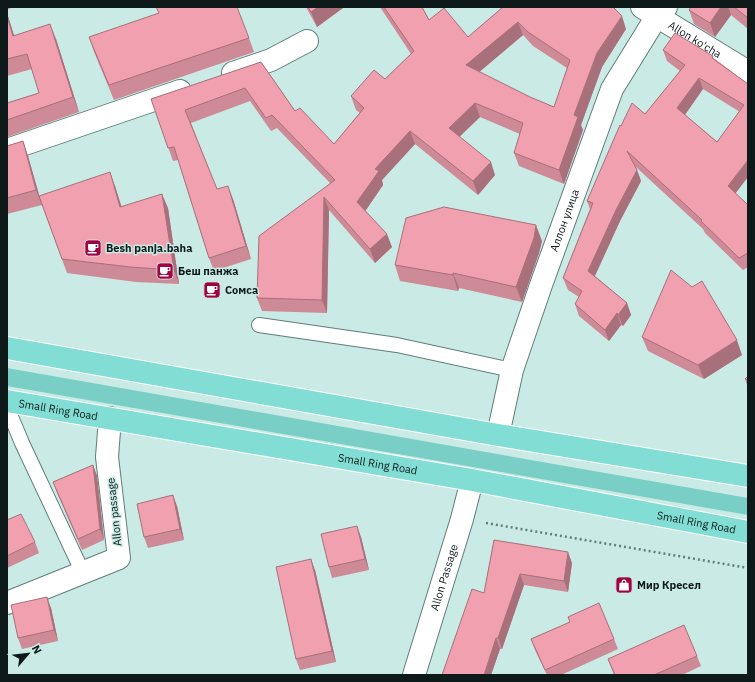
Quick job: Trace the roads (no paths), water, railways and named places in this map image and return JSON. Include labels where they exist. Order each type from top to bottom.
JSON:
[{"type":"highway","points":[[7,348],[498,435],[748,476]]},
{"type":"highway","name":"Small Ring Road","points":[[7,401],[472,480],[748,532]]},
{"type":"street","name":"Allon ko'cha","points":[[655,10],[748,72]]},
{"type":"street","name":"Аллон улица","points":[[498,435],[512,370],[540,285],[612,89],[655,10]]},
{"type":"street","points":[[218,78],[271,60],[307,41]]},
{"type":"street","points":[[7,150],[196,86]]},
{"type":"street","name":"Allon passage","points":[[7,604],[119,558],[107,457],[110,418]]},
{"type":"street","name":"Allon Passage","points":[[414,675],[462,519],[472,480]]},
{"type":"lane","points":[[259,325],[397,345],[512,370]]},
{"type":"lane","points":[[7,407],[25,450],[83,573]]},
{"type":"place","name":"Besh panja.baha","points":[[93,248]]},
{"type":"place","name":"Беш панжа","points":[[165,271]]},
{"type":"place","name":"Сомса","points":[[212,290]]},
{"type":"place","name":"Мир Кресел","points":[[624,585]]}]
